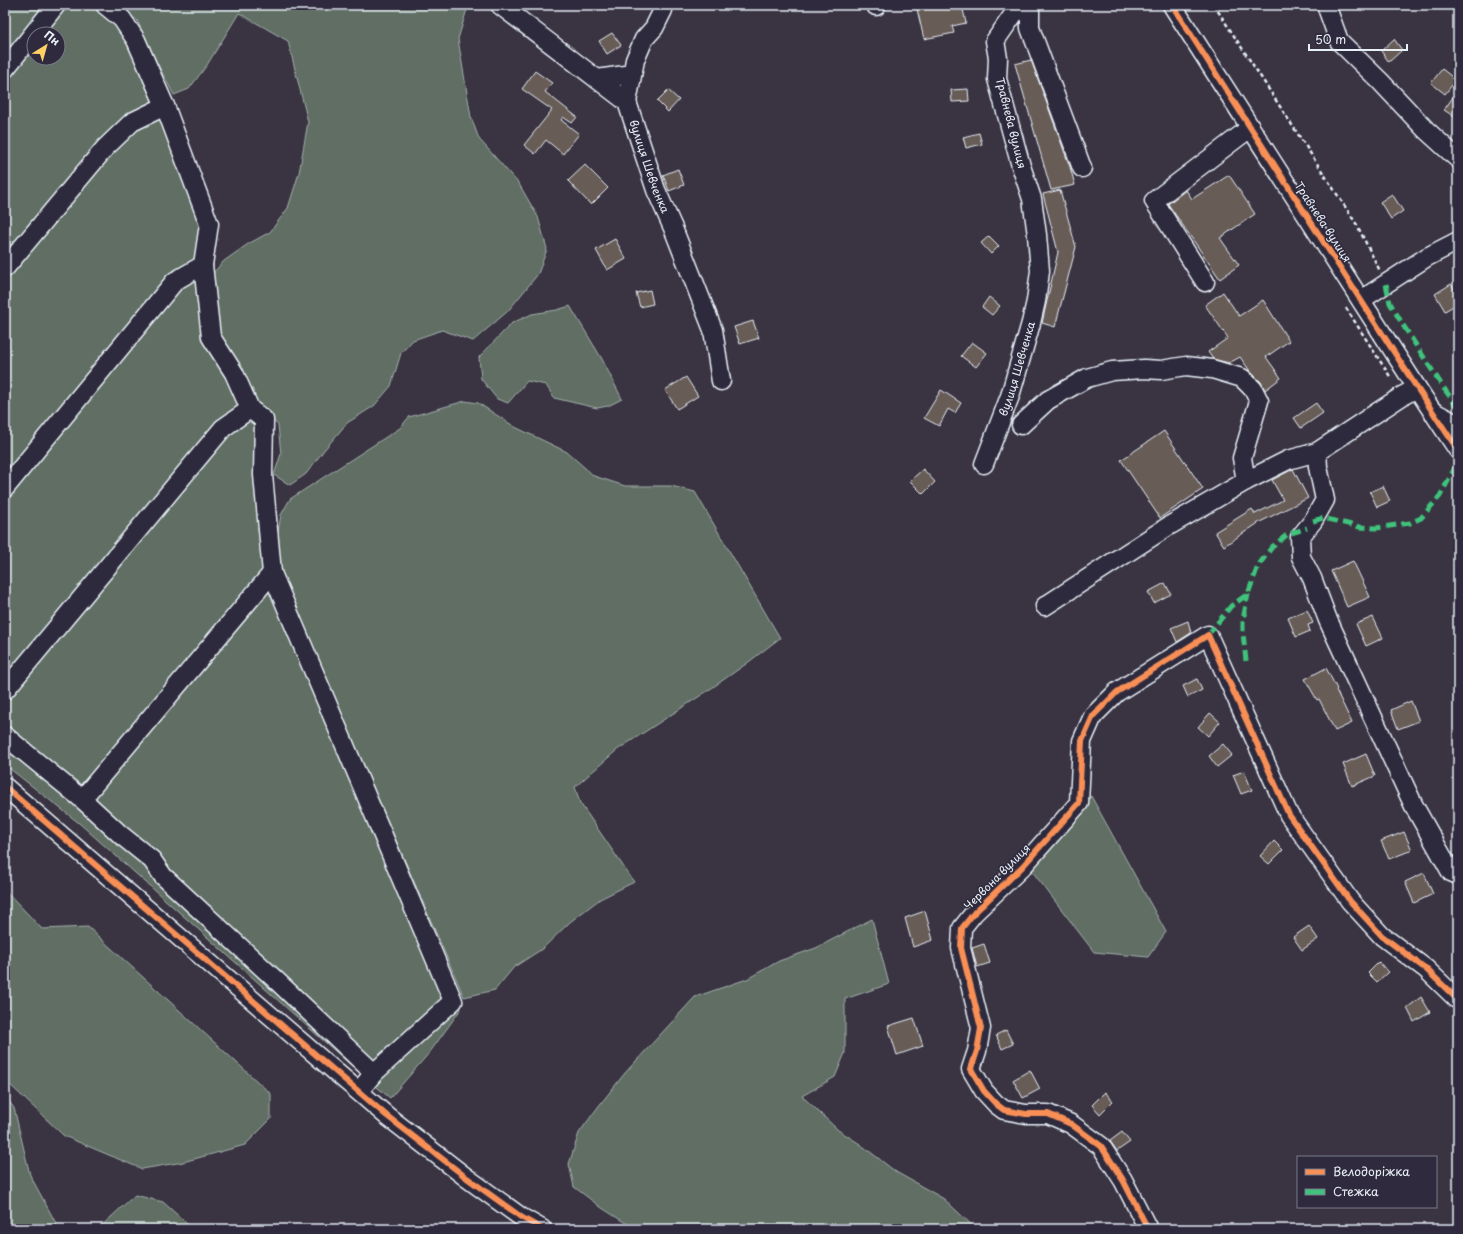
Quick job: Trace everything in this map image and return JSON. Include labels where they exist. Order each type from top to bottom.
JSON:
[{"type":"street","points":[[5,69],[56,5]]},
{"type":"street","points":[[104,5],[122,18],[136,40],[165,106],[209,224],[203,265],[212,337],[234,373],[250,409],[264,420],[263,475],[272,573],[453,1001],[374,1073],[359,1091]]},
{"type":"street","points":[[500,5],[627,102],[635,60],[644,39],[654,28],[663,10],[661,5]]},
{"type":"street","name":"Травнева вулиця","points":[[1020,5],[995,41],[998,58],[997,79],[1021,166],[1032,199],[1040,271]]},
{"type":"street","points":[[1030,5],[1030,28],[1082,168]]},
{"type":"street","name":"Травнева вулиця","points":[[1172,5],[1458,450]]},
{"type":"street","points":[[1326,5],[1339,41],[1380,80],[1426,130],[1458,159]]},
{"type":"street","points":[[597,79],[632,74]]},
{"type":"street","name":"вулиця Шевченка","points":[[627,102],[656,190],[673,228],[713,330],[721,381]]},
{"type":"street","points":[[5,268],[106,148],[132,122],[165,106]]},
{"type":"street","points":[[1205,282],[1154,201],[1250,128]]},
{"type":"street","points":[[1361,300],[1427,256],[1458,241]]},
{"type":"street","points":[[5,488],[174,281],[203,265]]},
{"type":"street","name":"вулиця Шевченка","points":[[984,464],[1010,396],[1036,301],[1040,271]]},
{"type":"street","points":[[1022,425],[1048,400],[1087,378],[1112,371],[1144,369],[1161,370],[1186,366],[1212,369],[1242,378],[1253,388],[1259,401],[1242,458],[1246,481]]},
{"type":"street","points":[[1045,606],[1167,527],[1246,481],[1288,460],[1317,452],[1417,388]]},
{"type":"street","points":[[5,690],[223,428],[250,409]]},
{"type":"street","points":[[1433,412],[1458,425]]},
{"type":"street","points":[[1317,452],[1318,467],[1325,500],[1313,521],[1300,537],[1301,557],[1312,578],[1328,620],[1414,806],[1455,874]]},
{"type":"street","points":[[82,799],[272,573]]},
{"type":"street","name":"Червона вулиця","points":[[1148,1229],[1123,1180],[1101,1146],[1071,1124],[1048,1114],[1026,1114],[1004,1110],[984,1091],[971,1069],[977,1051],[981,1028],[961,948],[962,928],[974,913],[1022,868],[1078,803],[1082,741],[1093,716],[1117,692],[1208,635],[1289,815],[1350,901],[1382,936],[1426,969]]},
{"type":"street","points":[[5,736],[82,799],[121,835],[152,860],[163,876],[374,1073]]},
{"type":"street","points":[[5,787],[388,1116],[467,1178],[522,1217],[542,1229]]},
{"type":"street","points":[[1426,969],[1458,983]]},
{"type":"street","points":[[1426,969],[1458,1000]]},
{"type":"path","points":[[1214,5],[1357,225],[1386,284]]},
{"type":"green space","points":[[5,5],[112,5],[118,10],[211,244],[213,337],[255,410],[274,561],[461,1009],[430,1052],[390,1098],[354,1068],[79,823],[5,765]]},
{"type":"green space","points":[[117,5],[468,6],[458,39],[471,117],[479,139],[519,184],[538,217],[547,249],[538,274],[508,311],[473,341],[442,330],[413,340],[401,353],[391,386],[374,406],[347,423],[306,474],[290,485],[274,475],[281,454],[278,425],[256,407],[217,337],[212,290],[213,273],[224,261],[248,244],[270,232],[288,208],[299,173],[308,122],[288,41],[239,13],[207,65],[189,89],[174,95],[137,20]]},
{"type":"green space","points":[[570,306],[602,359],[622,399],[608,406],[597,408],[554,398],[546,385],[527,381],[508,403],[497,399],[481,379],[479,357],[512,323],[532,314],[557,310]]},
{"type":"green space","points":[[465,401],[478,403],[515,427],[567,452],[594,476],[625,486],[671,486],[695,492],[780,638],[706,692],[617,750],[575,787],[580,803],[634,882],[600,899],[570,922],[542,949],[514,967],[495,990],[464,997],[278,568],[277,537],[281,515],[290,499],[400,428],[409,417]]},
{"type":"green space","points":[[1091,796],[1166,932],[1148,957],[1094,952],[1032,871]]},
{"type":"green space","points":[[5,890],[42,929],[88,927],[271,1094],[271,1119],[245,1145],[183,1162],[142,1169],[64,1136],[5,1080]]},
{"type":"green space","points":[[872,919],[889,984],[845,999],[845,1053],[835,1077],[802,1096],[838,1130],[860,1144],[896,1172],[944,1199],[976,1229],[635,1229],[602,1208],[574,1187],[569,1164],[579,1133],[625,1073],[695,997],[747,979],[779,961],[816,948]]},
{"type":"green space","points":[[5,1096],[14,1108],[30,1175],[59,1229],[5,1229]]},
{"type":"green space","points":[[135,1195],[163,1202],[193,1229],[98,1229]]},
{"type":"building","points":[[935,5],[962,5],[966,23],[952,26],[954,33],[924,39],[917,9]]},
{"type":"building","points":[[612,33],[621,45],[607,54],[599,41]]},
{"type":"building","points":[[1394,39],[1402,50],[1389,62],[1381,51]]},
{"type":"building","points":[[1031,60],[1070,167],[1075,185],[1051,190],[1015,64]]},
{"type":"building","points":[[1442,69],[1456,80],[1445,94],[1431,83]]},
{"type":"building","points":[[535,71],[552,83],[545,92],[577,117],[572,123],[563,117],[561,120],[579,134],[563,154],[546,140],[535,154],[524,145],[552,110],[522,89]]},
{"type":"building","points":[[968,89],[969,101],[952,102],[951,90]]},
{"type":"building","points":[[668,90],[679,100],[668,112],[657,101]]},
{"type":"building","points":[[1458,90],[1458,119],[1444,110]]},
{"type":"building","points":[[979,133],[982,144],[966,148],[963,137]]},
{"type":"building","points":[[585,165],[608,188],[591,205],[568,181]]},
{"type":"building","points":[[678,169],[684,185],[669,191],[663,175]]},
{"type":"building","points":[[1229,175],[1255,214],[1220,238],[1239,265],[1220,279],[1168,204],[1186,190],[1192,199]]},
{"type":"building","points":[[1060,190],[1076,247],[1055,327],[1042,323],[1058,252],[1043,194]]},
{"type":"building","points":[[1392,194],[1403,211],[1391,219],[1380,202]]},
{"type":"building","points":[[989,236],[999,246],[991,254],[981,243]]},
{"type":"building","points":[[615,239],[626,259],[607,270],[596,250]]},
{"type":"building","points":[[1451,284],[1458,296],[1458,303],[1445,311],[1435,294]]},
{"type":"building","points":[[650,290],[653,304],[640,307],[636,293]]},
{"type":"building","points":[[1223,292],[1239,316],[1263,300],[1289,341],[1266,357],[1281,378],[1265,390],[1261,382],[1250,371],[1240,357],[1229,363],[1213,359],[1208,352],[1228,338],[1205,305]]},
{"type":"building","points":[[989,297],[1000,306],[992,315],[982,307]]},
{"type":"building","points":[[753,321],[759,338],[740,344],[734,327]]},
{"type":"building","points":[[972,342],[987,353],[976,367],[961,356]]},
{"type":"building","points":[[686,377],[698,396],[677,409],[665,390]]},
{"type":"building","points":[[941,390],[961,403],[955,413],[948,409],[939,426],[924,418]]},
{"type":"building","points":[[1316,403],[1323,413],[1301,428],[1294,418]]},
{"type":"building","points":[[1164,431],[1203,489],[1160,518],[1121,460]]},
{"type":"building","points":[[923,469],[935,482],[923,494],[910,481]]},
{"type":"building","points":[[1293,469],[1308,498],[1260,522],[1224,546],[1215,532],[1252,509],[1255,514],[1283,500],[1272,480]]},
{"type":"building","points":[[1383,486],[1390,501],[1377,507],[1370,492]]},
{"type":"building","points":[[1353,561],[1370,597],[1347,607],[1331,571]]},
{"type":"building","points":[[1165,583],[1171,594],[1154,603],[1148,592]]},
{"type":"building","points":[[1307,610],[1313,623],[1308,625],[1310,631],[1296,637],[1288,618]]},
{"type":"building","points":[[1373,617],[1383,638],[1366,646],[1356,624]]},
{"type":"building","points":[[1188,621],[1191,633],[1177,642],[1171,628]]},
{"type":"building","points":[[1326,668],[1352,723],[1335,731],[1319,699],[1317,700],[1305,679]]},
{"type":"building","points":[[1197,679],[1202,690],[1188,697],[1183,686]]},
{"type":"building","points":[[1411,701],[1419,721],[1398,729],[1391,710]]},
{"type":"building","points":[[1210,713],[1220,722],[1208,736],[1198,727]]},
{"type":"building","points":[[1223,744],[1232,755],[1217,767],[1209,756]]},
{"type":"building","points":[[1366,754],[1375,776],[1352,786],[1343,764]]},
{"type":"building","points":[[1244,771],[1252,790],[1241,794],[1233,775]]},
{"type":"building","points":[[1404,832],[1412,850],[1389,859],[1381,841]]},
{"type":"building","points":[[1274,841],[1283,850],[1269,864],[1260,856]]},
{"type":"building","points":[[1424,873],[1433,894],[1414,903],[1405,882]]},
{"type":"building","points":[[925,911],[933,940],[913,947],[905,918]]},
{"type":"building","points":[[1309,926],[1318,939],[1302,950],[1293,937]]},
{"type":"building","points":[[984,944],[990,963],[977,967],[972,948]]},
{"type":"building","points":[[1379,962],[1388,972],[1377,982],[1368,973]]},
{"type":"building","points":[[1421,997],[1430,1012],[1414,1022],[1407,1008]]},
{"type":"building","points":[[914,1018],[923,1046],[897,1055],[888,1026]]},
{"type":"building","points":[[1006,1030],[1013,1044],[1002,1049],[996,1035]]},
{"type":"building","points":[[1030,1070],[1040,1089],[1023,1098],[1013,1080]]},
{"type":"building","points":[[1105,1092],[1113,1101],[1100,1114],[1092,1105]]},
{"type":"building","points":[[1122,1132],[1130,1142],[1117,1151],[1110,1141]]},
{"type":"marked path","points":[[1386,284],[1390,303],[1458,408]]},
{"type":"marked path","points":[[1313,521],[1323,518],[1360,527],[1376,528],[1410,523],[1421,518],[1440,496],[1458,462]]},
{"type":"marked path","points":[[1208,635],[1231,606],[1248,594],[1258,566],[1272,547],[1288,534],[1307,528]]},
{"type":"marked path","points":[[1246,661],[1243,620],[1248,594]]},
{"type":"cycle path","points":[[1172,5],[1458,450]]},
{"type":"cycle path","points":[[1148,1229],[1123,1180],[1101,1146],[1071,1124],[1048,1114],[1026,1114],[1004,1110],[984,1091],[971,1069],[977,1051],[981,1028],[961,948],[962,928],[974,913],[1022,867],[1079,803],[1082,741],[1093,716],[1117,692],[1208,635],[1289,815],[1350,901],[1382,936],[1426,969],[1458,1000]]},
{"type":"cycle path","points":[[5,787],[387,1116],[467,1178],[521,1217],[542,1229]]}]
